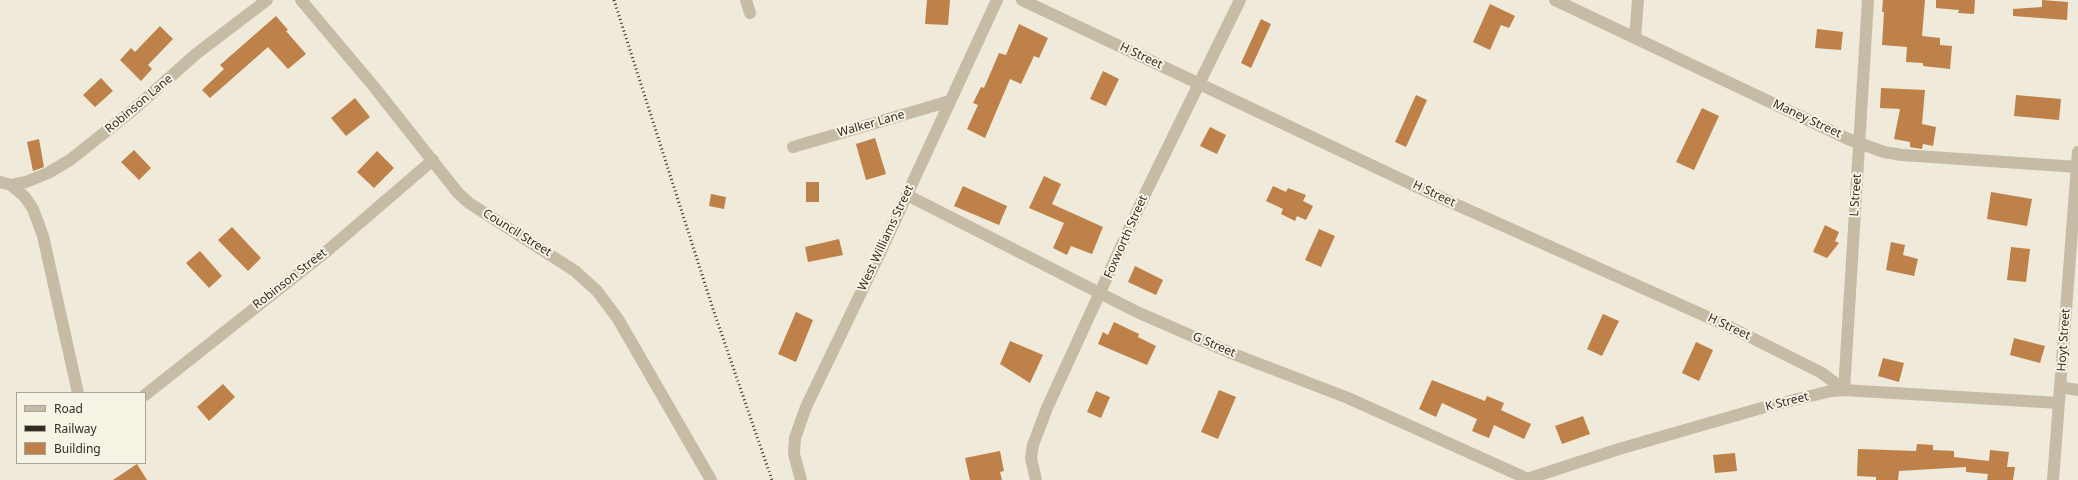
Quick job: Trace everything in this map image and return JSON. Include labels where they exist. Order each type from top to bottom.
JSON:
[{"type":"street","name":"Robinson Lane","points":[[5,183],[26,182],[48,173],[70,160],[134,110],[196,54],[267,0]]},
{"type":"street","name":"Council Street","points":[[301,0],[469,203],[575,271],[597,291],[618,319],[710,480]]},
{"type":"street","points":[[746,0],[750,13]]},
{"type":"street","name":"West Williams Street","points":[[800,480],[794,454],[797,429],[997,0]]},
{"type":"street","name":"H Street","points":[[1022,0],[1428,192],[1730,327],[1822,373],[1844,390]]},
{"type":"street","name":"Foxworth Street","points":[[1036,480],[1031,458],[1047,408],[1147,190],[1240,0]]},
{"type":"street","name":"Maney Street","points":[[1555,0],[1859,143],[1884,152],[1902,155],[2078,167]]},
{"type":"street","points":[[1635,38],[1638,0]]},
{"type":"street","name":"L Street","points":[[1844,390],[1868,0]]},
{"type":"street","name":"Walker Lane","points":[[793,147],[950,101]]},
{"type":"street","name":"Hoyt Street","points":[[2053,480],[2078,152]]},
{"type":"street","name":"Robinson Street","points":[[146,394],[339,241],[433,160]]},
{"type":"street","points":[[5,183],[20,191],[25,197],[33,209],[43,236],[78,392]]},
{"type":"street","name":"G Street","points":[[907,195],[1137,312],[1231,352],[1348,398],[1526,479]]},
{"type":"street","points":[[2060,387],[2078,390]]},
{"type":"street","name":"K Street","points":[[1526,479],[1619,449],[1765,407],[1805,396],[1844,390],[2059,403]]},
{"type":"building","points":[[927,0],[950,0],[948,25],[925,24]]},
{"type":"building","points":[[1883,0],[1925,0],[1922,36],[1940,38],[1940,45],[1952,46],[1950,69],[1923,66],[1923,63],[1906,62],[1907,47],[1882,45],[1884,12],[1882,12]]},
{"type":"building","points":[[1936,0],[1975,0],[1974,14],[1958,13],[1959,10],[1936,8]]},
{"type":"building","points":[[2042,0],[2068,2],[2067,20],[2013,16],[2013,9],[2042,7]]},
{"type":"building","points":[[1490,4],[1515,16],[1509,28],[1501,25],[1490,50],[1473,42]]},
{"type":"building","points":[[276,16],[288,30],[286,31],[306,54],[288,69],[268,47],[210,98],[202,90],[224,69],[220,65]]},
{"type":"building","points":[[1261,19],[1271,24],[1251,68],[1241,63]]},
{"type":"building","points":[[1019,24],[1048,38],[1039,58],[1034,56],[1021,84],[1010,79],[985,138],[967,129],[978,105],[973,103],[981,87],[984,88],[999,53],[1006,55]]},
{"type":"building","points":[[160,26],[173,39],[148,65],[152,69],[141,81],[120,60],[131,48],[135,52]]},
{"type":"building","points":[[1817,29],[1843,32],[1841,50],[1815,48]]},
{"type":"building","points":[[1103,71],[1119,79],[1106,106],[1090,99]]},
{"type":"building","points":[[101,78],[113,91],[95,107],[83,95]]},
{"type":"building","points":[[1881,88],[1925,90],[1922,124],[1936,127],[1933,146],[1923,144],[1922,149],[1910,147],[1910,142],[1894,139],[1900,109],[1880,108]]},
{"type":"building","points":[[1416,95],[1427,100],[1406,147],[1395,142]]},
{"type":"building","points":[[2016,95],[2061,99],[2059,120],[2014,116]]},
{"type":"building","points":[[355,98],[370,117],[346,136],[331,118]]},
{"type":"building","points":[[1702,108],[1719,116],[1694,170],[1676,162]]},
{"type":"building","points":[[1210,127],[1226,135],[1217,154],[1200,146]]},
{"type":"building","points":[[875,138],[886,174],[866,180],[856,144]]},
{"type":"building","points":[[39,139],[44,167],[33,171],[27,142]]},
{"type":"building","points":[[134,150],[151,168],[139,180],[121,162]]},
{"type":"building","points":[[377,151],[394,168],[374,188],[357,172]]},
{"type":"building","points":[[1044,176],[1061,184],[1052,204],[1103,227],[1092,254],[1071,246],[1067,255],[1053,248],[1064,223],[1029,208]]},
{"type":"building","points":[[806,182],[819,182],[819,202],[806,202]]},
{"type":"building","points":[[963,186],[1007,206],[999,225],[954,206]]},
{"type":"building","points":[[1273,186],[1286,192],[1288,188],[1306,195],[1303,201],[1313,206],[1306,220],[1297,216],[1295,221],[1281,214],[1283,209],[1266,201]]},
{"type":"building","points":[[1991,192],[2032,199],[2027,226],[1987,219]]},
{"type":"building","points":[[711,194],[726,197],[724,209],[709,206]]},
{"type":"building","points":[[1825,225],[1839,232],[1835,241],[1839,243],[1827,258],[1813,252]]},
{"type":"building","points":[[232,227],[261,258],[248,271],[218,240]]},
{"type":"building","points":[[1319,229],[1335,236],[1321,267],[1305,260]]},
{"type":"building","points":[[839,239],[843,255],[808,262],[805,247]]},
{"type":"building","points":[[1891,242],[1905,245],[1903,255],[1918,259],[1914,276],[1886,270]]},
{"type":"building","points":[[2011,247],[2030,249],[2026,282],[2007,280]]},
{"type":"building","points":[[200,251],[222,276],[209,288],[186,263]]},
{"type":"building","points":[[1135,266],[1163,280],[1156,295],[1128,282]]},
{"type":"building","points":[[796,312],[813,320],[796,362],[778,354]]},
{"type":"building","points":[[1603,314],[1619,321],[1602,356],[1587,349]]},
{"type":"building","points":[[1114,322],[1139,334],[1138,337],[1156,346],[1147,365],[1098,344],[1103,332],[1108,335]]},
{"type":"building","points":[[2014,338],[2045,346],[2040,363],[2010,355]]},
{"type":"building","points":[[1010,341],[1043,355],[1030,383],[1000,364]]},
{"type":"building","points":[[1696,342],[1713,350],[1699,381],[1682,373]]},
{"type":"building","points":[[1883,358],[1904,363],[1899,382],[1878,376]]},
{"type":"building","points":[[1432,380],[1485,401],[1487,396],[1504,403],[1501,410],[1531,424],[1524,439],[1494,425],[1489,438],[1472,431],[1477,419],[1442,403],[1436,417],[1419,409]]},
{"type":"building","points":[[223,384],[235,397],[209,421],[197,407]]},
{"type":"building","points":[[1219,390],[1236,397],[1218,439],[1201,432]]},
{"type":"building","points":[[1096,391],[1110,397],[1101,418],[1087,412]]},
{"type":"building","points":[[1583,416],[1590,434],[1562,444],[1555,426]]},
{"type":"building","points":[[1917,444],[1933,445],[1933,450],[1954,451],[1954,457],[1989,461],[1990,450],[2009,452],[2007,467],[2015,467],[2013,480],[1987,480],[1988,474],[1966,472],[1966,467],[1899,471],[1898,480],[1876,480],[1876,477],[1857,476],[1858,449],[1916,451]]},
{"type":"building","points":[[1000,451],[1004,471],[1000,472],[1002,480],[970,480],[965,458]]},
{"type":"building","points":[[1735,453],[1737,471],[1715,473],[1713,455]]},
{"type":"building","points":[[137,464],[147,480],[113,480]]},
{"type":"railway","points":[[614,0],[713,309],[772,480]]}]
